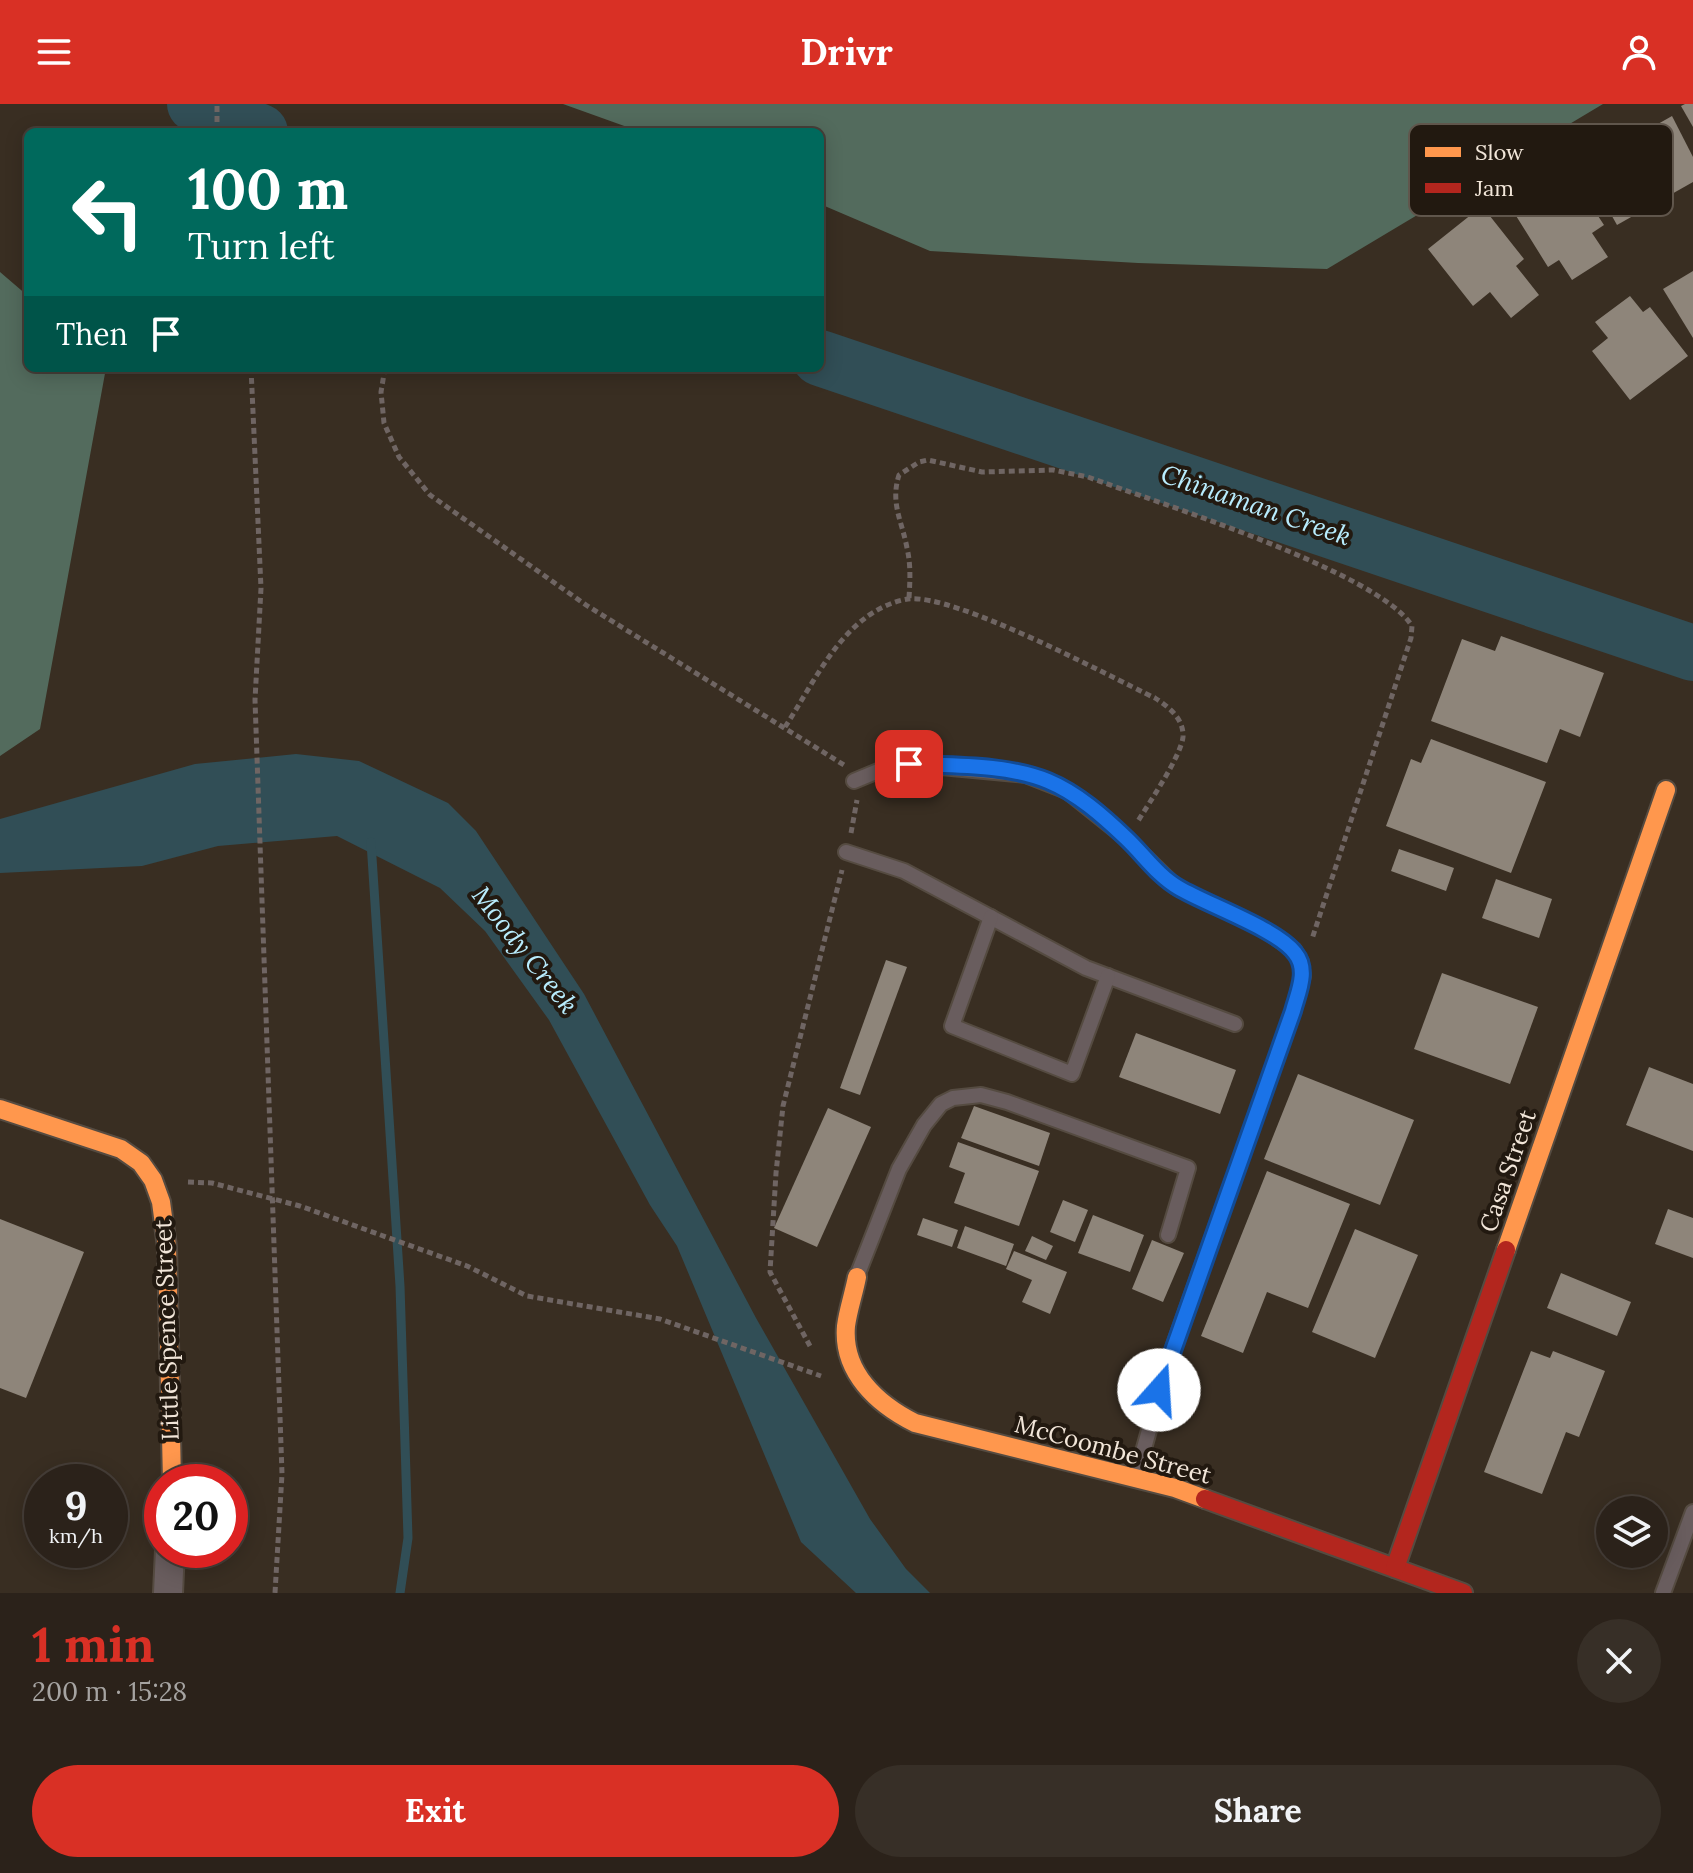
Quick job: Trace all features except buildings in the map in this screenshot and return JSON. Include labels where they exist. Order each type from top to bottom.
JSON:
[{"type":"street","name":"Casa Street","points":[[1395,1568],[1666,790]]},
{"type":"street","points":[[0,1109],[121,1149],[141,1163],[155,1186]]},
{"type":"street","name":"Little Spence Street","points":[[155,1186],[167,1247],[172,1464]]},
{"type":"street","name":"McCoombe Street","points":[[857,1277],[846,1334],[850,1356],[867,1388],[893,1414],[915,1423],[1175,1488],[1463,1593]]},
{"type":"street","points":[[168,1593],[169,1568]]},
{"type":"lane","points":[[854,781],[890,766],[909,764],[1026,775],[1067,791],[1127,839],[1176,887],[1262,928],[1294,950],[1301,962],[1303,976],[1293,1011],[1168,1362],[1136,1477]]},
{"type":"lane","points":[[846,852],[904,871],[1108,976],[1235,1024]]},
{"type":"lane","points":[[991,917],[952,1026],[1072,1074],[1108,976]]},
{"type":"lane","points":[[857,1277],[899,1169],[924,1125],[941,1104],[967,1094],[1007,1102],[1188,1168],[1168,1235]]},
{"type":"lane","points":[[1663,1593],[1693,1512]]},
{"type":"path","points":[[217,104],[217,128]]},
{"type":"path","points":[[251,372],[261,588],[255,700],[282,1474],[275,1593]]},
{"type":"path","points":[[384,372],[381,392],[384,423],[399,457],[430,495],[586,605],[843,764],[854,781],[857,809],[783,1106],[776,1173],[770,1272],[814,1356]]},
{"type":"path","points":[[909,598],[907,546],[894,494],[899,475],[928,460],[982,472],[1053,470],[1088,477],[1322,565],[1362,585],[1407,617],[1412,626],[1411,638],[1313,938],[1301,962]]},
{"type":"path","points":[[785,727],[848,634],[885,606],[909,598],[982,617],[1155,698],[1180,721],[1183,738],[1127,839]]},
{"type":"path","points":[[155,1186],[198,1181],[272,1198],[354,1223],[467,1266],[527,1296],[660,1319],[797,1370],[828,1378],[820,1367]]},
{"type":"green space","points":[[563,104],[1603,104],[1570,124],[1409,124],[1409,216],[1416,216],[1327,269],[1138,263],[930,251],[824,206],[824,128],[630,128]]},
{"type":"green space","points":[[0,272],[24,293],[24,372],[105,372],[40,729],[0,756]]},
{"type":"water","name":"Moody Creek","points":[[296,754],[359,761],[448,803],[476,831],[584,994],[756,1318],[870,1519],[906,1569],[930,1593],[856,1593],[801,1542],[677,1246],[650,1205],[549,1020],[485,931],[440,888],[337,836],[218,846],[142,866],[0,873],[0,819],[195,764]]},
{"type":"waterway","name":"Chinaman Creek","points":[[195,104],[251,128]]},
{"type":"waterway","name":"Chinaman Creek","points":[[824,359],[1693,653]]},
{"type":"waterway","points":[[371,842],[400,1286],[408,1538],[400,1593]]},
{"type":"traffic: slow","points":[[1506,1250],[1666,790]]},
{"type":"traffic: slow","points":[[0,1109],[121,1149],[141,1163],[153,1180],[161,1202],[167,1247],[172,1464]]},
{"type":"traffic: slow","points":[[857,1277],[846,1326],[850,1358],[865,1385],[901,1415],[915,1423],[1175,1488],[1205,1499]]},
{"type":"traffic: jam","points":[[1395,1568],[1506,1250]]},
{"type":"traffic: jam","points":[[1205,1499],[1463,1593]]},
{"type":"route","points":[[909,764],[1006,772],[1046,780],[1088,805],[1176,887],[1262,928],[1294,950],[1301,962],[1303,976],[1293,1011],[1159,1390]]}]
